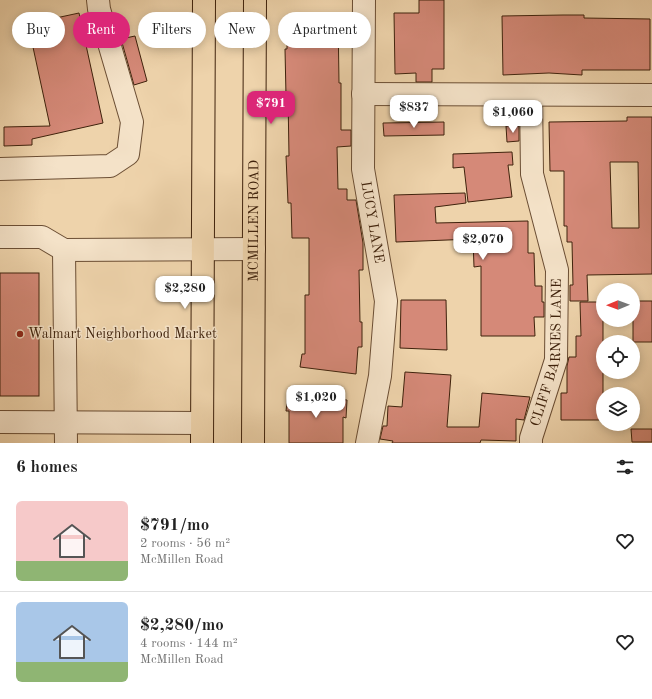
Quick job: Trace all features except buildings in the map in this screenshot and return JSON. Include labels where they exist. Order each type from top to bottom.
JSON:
[{"type":"main road","points":[[202,433],[204,0]]},
{"type":"main road","name":"MCMILLEN ROAD","points":[[253,443],[255,0]]},
{"type":"street","points":[[0,169],[110,166],[128,154],[132,122],[99,9],[98,0]]},
{"type":"street","name":"LUCY LANE","points":[[364,0],[364,169],[386,301],[380,376],[367,443]]},
{"type":"street","points":[[363,94],[652,95]]},
{"type":"street","name":"CLIFF BARNES LANE","points":[[531,443],[531,438],[556,360],[557,270],[532,174],[532,95]]},
{"type":"street","points":[[0,237],[42,237],[64,250],[254,249]]},
{"type":"street","points":[[64,250],[66,432]]},
{"type":"street","points":[[0,422],[66,432],[202,433]]},
{"type":"place","name":"Walmart Neighborhood Market","points":[[20,334]]}]
